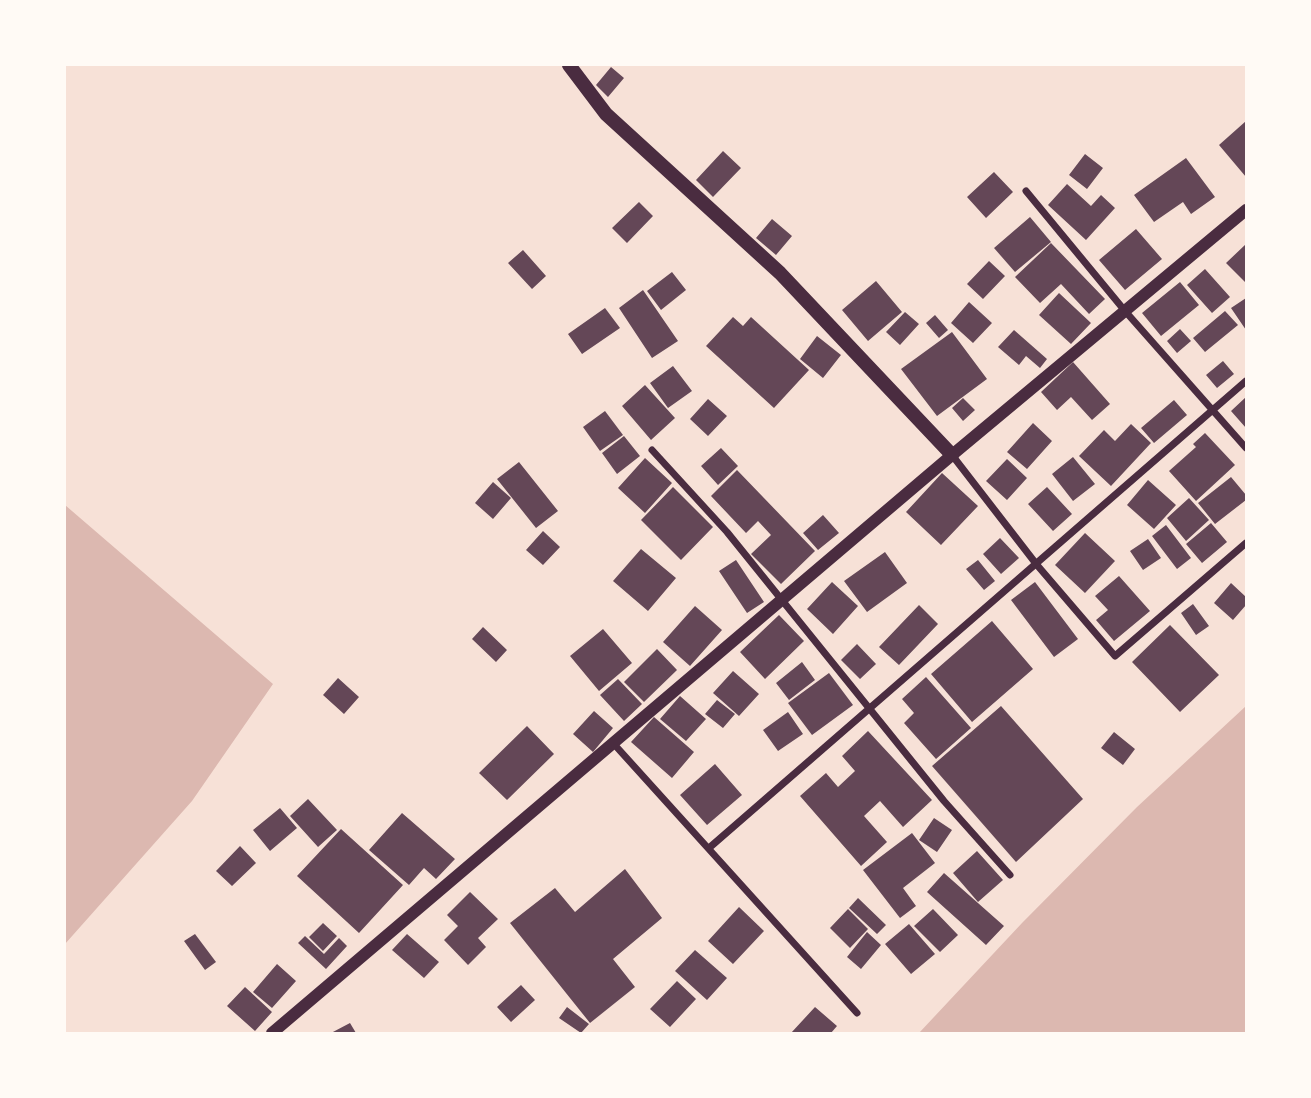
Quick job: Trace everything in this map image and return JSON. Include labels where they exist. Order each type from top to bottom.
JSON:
[{"type":"main road","points":[[569,65],[606,114],[780,274],[952,455]]},
{"type":"street","points":[[1026,191],[1125,311],[1246,448]]},
{"type":"street","points":[[272,1033],[952,455],[1246,210]]},
{"type":"street","points":[[709,848],[1246,381]]},
{"type":"street","points":[[652,450],[727,532],[944,801],[1010,875]]},
{"type":"street","points":[[952,455],[1037,565],[1115,656],[1246,543]]},
{"type":"street","points":[[613,743],[857,1013]]},
{"type":"shaded area","points":[[65,505],[273,684],[192,801],[65,944]]},
{"type":"shaded area","points":[[1246,706],[1246,1033],[919,1033],[1022,923],[1137,807]]},
{"type":"building","points":[[611,67],[624,78],[608,97],[596,85]]},
{"type":"building","points":[[1246,121],[1246,177],[1219,145]]},
{"type":"building","points":[[723,151],[741,168],[713,197],[696,180]]},
{"type":"building","points":[[1085,154],[1103,168],[1087,189],[1069,175]]},
{"type":"building","points":[[1186,158],[1215,197],[1191,214],[1183,202],[1154,222],[1134,195]]},
{"type":"building","points":[[994,172],[1013,192],[986,218],[967,197]]},
{"type":"building","points":[[1067,184],[1091,206],[1101,195],[1115,208],[1086,240],[1048,205]]},
{"type":"building","points":[[639,202],[653,216],[627,243],[612,228]]},
{"type":"building","points":[[1030,217],[1051,242],[1015,272],[994,248]]},
{"type":"building","points":[[772,219],[792,236],[776,255],[756,238]]},
{"type":"building","points":[[1136,229],[1162,259],[1125,290],[1099,260]]},
{"type":"building","points":[[1051,243],[1105,299],[1089,314],[1061,284],[1040,303],[1015,277]]},
{"type":"building","points":[[1246,244],[1246,283],[1226,263]]},
{"type":"building","points":[[523,250],[546,276],[532,289],[508,263]]},
{"type":"building","points":[[989,261],[1005,276],[983,299],[967,284]]},
{"type":"building","points":[[1205,269],[1230,297],[1212,313],[1187,285]]},
{"type":"building","points":[[672,272],[686,290],[661,310],[647,291]]},
{"type":"building","points":[[876,281],[902,312],[868,341],[842,310]]},
{"type":"building","points":[[1180,282],[1199,305],[1161,336],[1142,313]]},
{"type":"building","points":[[643,290],[678,341],[652,358],[619,308]]},
{"type":"building","points":[[1059,293],[1091,323],[1071,344],[1039,315]]},
{"type":"building","points":[[1246,298],[1246,330],[1231,308]]},
{"type":"building","points":[[969,302],[992,323],[973,343],[951,323]]},
{"type":"building","points":[[605,308],[620,328],[582,354],[568,334]]},
{"type":"building","points":[[1225,311],[1238,325],[1205,352],[1193,338]]},
{"type":"building","points":[[905,312],[919,324],[900,345],[886,332]]},
{"type":"building","points":[[935,315],[948,330],[939,338],[926,323]]},
{"type":"building","points":[[733,317],[743,326],[751,317],[809,370],[774,408],[706,346]]},
{"type":"building","points":[[1180,329],[1191,341],[1177,353],[1167,341]]},
{"type":"building","points":[[1014,330],[1047,359],[1040,368],[1026,356],[1019,365],[998,347]]},
{"type":"building","points":[[952,332],[987,379],[937,416],[901,369]]},
{"type":"building","points":[[817,336],[841,355],[823,378],[800,359]]},
{"type":"building","points":[[1223,361],[1234,374],[1217,388],[1206,375]]},
{"type":"building","points":[[1073,362],[1110,404],[1092,420],[1071,397],[1057,410],[1041,392]]},
{"type":"building","points":[[673,366],[692,391],[668,408],[650,383]]},
{"type":"building","points":[[645,385],[675,418],[651,440],[622,406]]},
{"type":"building","points":[[1246,397],[1246,428],[1231,411]]},
{"type":"building","points":[[963,398],[975,410],[963,421],[952,408]]},
{"type":"building","points":[[708,399],[727,416],[708,436],[690,419]]},
{"type":"building","points":[[1174,400],[1187,415],[1154,443],[1141,428]]},
{"type":"building","points":[[605,411],[623,435],[600,451],[583,427]]},
{"type":"building","points":[[1033,423],[1052,441],[1027,469],[1007,452]]},
{"type":"building","points":[[1131,424],[1151,443],[1111,486],[1079,456],[1104,430],[1115,441]]},
{"type":"building","points":[[1205,433],[1235,465],[1196,501],[1169,471],[1196,447],[1193,444]]},
{"type":"building","points":[[624,436],[640,456],[617,474],[602,453]]},
{"type":"building","points":[[721,448],[738,466],[718,485],[701,466]]},
{"type":"building","points":[[1073,457],[1095,484],[1073,501],[1052,474]]},
{"type":"building","points":[[645,458],[672,483],[645,513],[618,488]]},
{"type":"building","points":[[1007,459],[1027,478],[1007,500],[986,481]]},
{"type":"building","points":[[519,462],[558,511],[536,528],[497,479]]},
{"type":"building","points":[[737,470],[815,551],[781,584],[751,554],[771,535],[758,521],[746,533],[711,496]]},
{"type":"building","points":[[942,473],[978,506],[941,545],[906,512]]},
{"type":"building","points":[[1231,477],[1246,495],[1246,500],[1215,524],[1198,503]]},
{"type":"building","points":[[1148,480],[1176,505],[1154,529],[1127,505]]},
{"type":"building","points":[[493,482],[511,498],[493,519],[475,503]]},
{"type":"building","points":[[673,487],[713,527],[681,560],[641,520]]},
{"type":"building","points":[[1047,487],[1072,514],[1053,531],[1028,504]]},
{"type":"building","points":[[1189,498],[1209,520],[1186,541],[1167,518]]},
{"type":"building","points":[[823,515],[839,533],[818,550],[803,533]]},
{"type":"building","points":[[1211,523],[1227,542],[1202,563],[1186,544]]},
{"type":"building","points":[[1166,525],[1191,558],[1177,569],[1152,536]]},
{"type":"building","points":[[543,531],[560,547],[543,565],[526,550]]},
{"type":"building","points":[[1085,533],[1115,561],[1085,593],[1055,565]]},
{"type":"building","points":[[1000,538],[1019,558],[1001,574],[983,554]]},
{"type":"building","points":[[1148,539],[1161,558],[1143,570],[1130,551]]},
{"type":"building","points":[[641,549],[676,578],[648,611],[613,581]]},
{"type":"building","points":[[885,552],[907,583],[867,612],[844,581]]},
{"type":"building","points":[[736,560],[764,602],[747,613],[719,571]]},
{"type":"building","points":[[978,560],[995,581],[984,590],[966,569]]},
{"type":"building","points":[[1119,576],[1150,611],[1114,641],[1096,620],[1108,610],[1095,596]]},
{"type":"building","points":[[832,582],[858,606],[833,634],[807,609]]},
{"type":"building","points":[[1035,582],[1078,639],[1054,657],[1011,600]]},
{"type":"building","points":[[1231,583],[1246,597],[1246,605],[1233,620],[1214,603]]},
{"type":"building","points":[[1193,604],[1209,626],[1196,635],[1181,613]]},
{"type":"building","points":[[919,605],[938,624],[899,665],[879,647]]},
{"type":"building","points":[[695,606],[722,630],[690,666],[663,642]]},
{"type":"building","points":[[779,615],[804,641],[765,679],[740,652]]},
{"type":"building","points":[[992,621],[1033,669],[972,722],[931,674]]},
{"type":"building","points":[[1170,625],[1219,675],[1180,712],[1132,662]]},
{"type":"building","points":[[483,627],[507,650],[496,662],[472,639]]},
{"type":"building","points":[[603,629],[632,663],[599,691],[570,656]]},
{"type":"building","points":[[857,644],[876,664],[860,679],[841,660]]},
{"type":"building","points":[[657,649],[677,670],[644,702],[624,682]]},
{"type":"building","points":[[802,662],[815,680],[789,700],[776,683]]},
{"type":"building","points":[[733,671],[759,694],[739,716],[713,693]]},
{"type":"building","points":[[829,673],[853,705],[812,735],[788,703]]},
{"type":"building","points":[[926,677],[971,728],[936,759],[904,723],[914,713],[902,699]]},
{"type":"building","points":[[338,678],[359,697],[344,714],[323,695]]},
{"type":"building","points":[[618,679],[642,704],[624,721],[600,695]]},
{"type":"building","points":[[680,696],[706,719],[686,741],[660,719]]},
{"type":"building","points":[[717,700],[735,714],[723,728],[705,714]]},
{"type":"building","points":[[1001,706],[1083,799],[1016,862],[932,766]]},
{"type":"building","points":[[594,711],[613,728],[593,752],[573,734]]},
{"type":"building","points":[[788,712],[803,734],[778,751],[763,730]]},
{"type":"building","points":[[654,717],[694,752],[672,778],[631,742]]},
{"type":"building","points":[[527,726],[554,754],[507,800],[479,773]]},
{"type":"building","points":[[868,731],[932,800],[903,827],[880,801],[864,816],[887,842],[861,866],[800,796],[826,773],[838,787],[855,771],[842,756]]},
{"type":"building","points":[[1114,732],[1135,749],[1123,765],[1101,748]]},
{"type":"building","points":[[715,764],[742,795],[707,825],[680,795]]},
{"type":"building","points":[[308,799],[337,830],[318,847],[290,816]]},
{"type":"building","points":[[280,808],[297,828],[270,851],[253,830]]},
{"type":"building","points":[[402,813],[455,859],[436,879],[424,868],[409,885],[369,850]]},
{"type":"building","points":[[934,818],[952,830],[937,852],[919,840]]},
{"type":"building","points":[[341,829],[403,885],[359,933],[297,876]]},
{"type":"building","points":[[912,833],[935,863],[903,888],[916,906],[900,918],[863,870]]},
{"type":"building","points":[[240,846],[256,863],[232,886],[216,871]]},
{"type":"building","points":[[977,851],[1003,880],[978,902],[953,873]]},
{"type":"building","points":[[625,869],[662,918],[613,959],[635,987],[590,1023],[510,923],[555,888],[575,912]]},
{"type":"building","points":[[944,873],[1004,926],[986,945],[927,892]]},
{"type":"building","points":[[470,892],[498,919],[478,938],[486,947],[468,965],[444,940],[458,926],[447,915]]},
{"type":"building","points":[[858,898],[886,925],[877,934],[849,908]]},
{"type":"building","points":[[739,907],[764,931],[733,964],[708,941]]},
{"type":"building","points":[[848,909],[868,929],[850,948],[830,928]]},
{"type":"building","points":[[933,909],[958,935],[940,952],[914,926]]},
{"type":"building","points":[[323,923],[337,936],[323,951],[309,937]]},
{"type":"building","points":[[909,924],[935,954],[911,974],[885,944]]},
{"type":"building","points":[[867,932],[881,945],[861,969],[847,957]]},
{"type":"building","points":[[195,934],[216,962],[205,970],[184,941]]},
{"type":"building","points":[[407,934],[439,962],[424,978],[392,950]]},
{"type":"building","points":[[305,936],[324,954],[339,938],[347,946],[326,969],[298,943]]},
{"type":"building","points":[[695,950],[727,978],[707,1000],[675,971]]},
{"type":"building","points":[[277,964],[296,981],[272,1008],[253,992]]},
{"type":"building","points":[[677,981],[696,999],[670,1027],[650,1009]]},
{"type":"building","points":[[521,985],[535,1000],[511,1022],[497,1007]]},
{"type":"building","points":[[245,987],[272,1012],[255,1031],[227,1006]]},
{"type":"building","points":[[567,1007],[589,1024],[581,1033],[559,1018]]},
{"type":"building","points":[[815,1007],[837,1026],[831,1033],[791,1033]]},
{"type":"building","points":[[350,1023],[356,1033],[331,1033]]}]
